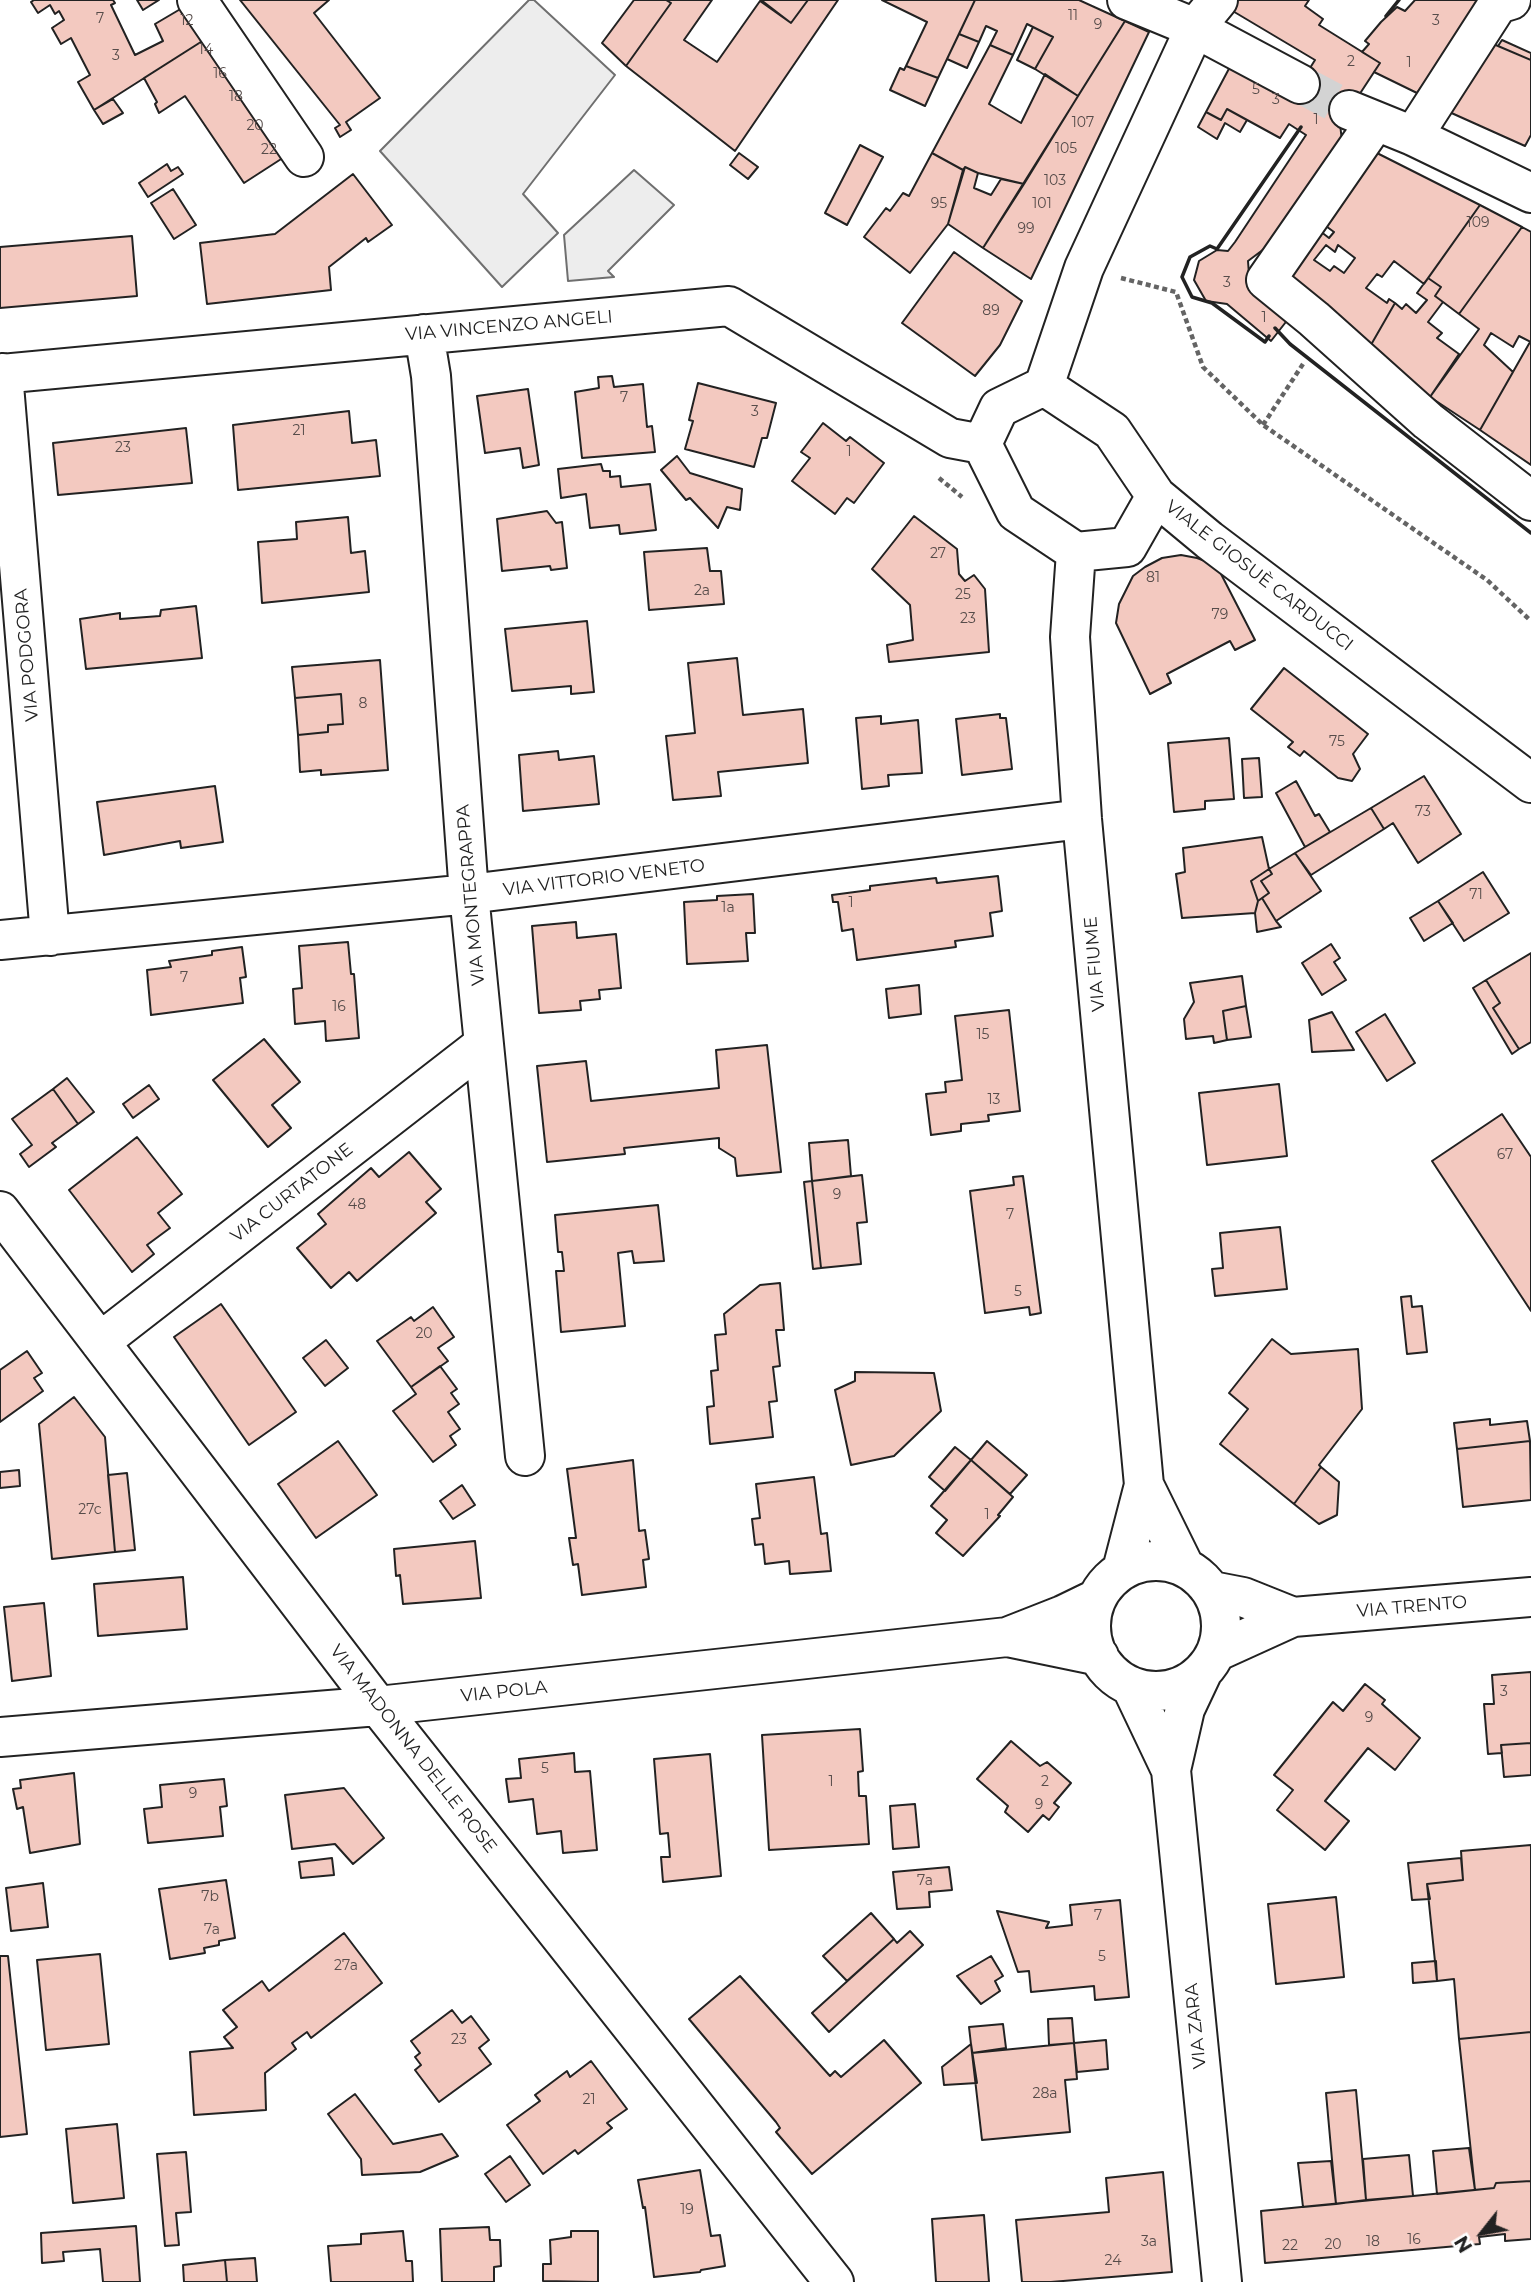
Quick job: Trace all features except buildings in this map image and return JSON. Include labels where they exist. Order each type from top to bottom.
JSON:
[{"type":"street","points":[[197,0],[304,157]]},
{"type":"street","points":[[1127,0],[1207,14],[1300,84]]},
{"type":"street","points":[[1413,136],[1498,5],[1511,0]]},
{"type":"street","points":[[1156,496],[1127,547],[1076,552],[1016,512],[982,444],[999,408],[1044,386],[1084,268],[1207,14]]},
{"type":"street","points":[[1531,193],[1363,115],[1266,280],[1428,421],[1531,501]]},
{"type":"street","name":"VIA VINCENZO ANGELI","points":[[2,373],[729,306],[950,438],[982,444]]},
{"type":"street","name":"VIA MONTEGRAPPA","points":[[424,334],[431,376],[469,894],[525,1456]]},
{"type":"street","name":"VIA PODGORA","points":[[2,373],[50,936]]},
{"type":"street","name":"VIALE GIOSUÈ CARDUCCI","points":[[1044,386],[1112,431],[1156,496],[1209,540],[1531,783]]},
{"type":"street","name":"VIA FIUME","points":[[1076,552],[1070,637],[1082,819],[1144,1485]]},
{"type":"street","name":"VIA VITTORIO VENETO","points":[[0,940],[469,894],[1082,819]]},
{"type":"street","name":"VIA CURTATONE","points":[[100,1342],[484,1044]]},
{"type":"street","name":"VIA MADONNA DELLE ROSE","points":[[0,1211],[378,1706],[834,2282]]},
{"type":"street","points":[[1122,1570],[1144,1485]]},
{"type":"street","points":[[1144,1485],[1220,1611],[1222,1631],[1185,1709],[1171,1770]]},
{"type":"street","points":[[1163,1560],[1198,1578],[1293,1616],[1209,1663],[1186,1684],[1168,1691],[1149,1691],[1131,1686],[1112,1674],[1099,1656],[1091,1638],[1091,1618],[1096,1599],[1106,1582],[1122,1570],[1142,1561],[1163,1560]]},
{"type":"street","name":"VIA TRENTO","points":[[1293,1616],[1531,1597]]},
{"type":"street","points":[[1007,1637],[1096,1599]]},
{"type":"street","points":[[1007,1637],[1099,1656]]},
{"type":"street","name":"VIA POLA","points":[[0,1737],[378,1706],[1007,1637]]},
{"type":"street","points":[[1131,1686],[1171,1770]]},
{"type":"street","name":"VIA ZARA","points":[[1171,1770],[1222,2282]]},
{"type":"path","points":[[1084,268],[1175,292],[1203,367],[1263,425],[1487,580],[1531,621]]},
{"type":"path","points":[[1263,425],[1304,365]]},
{"type":"path","points":[[935,475],[966,500]]},
{"type":"shaded area","points":[[529,0],[534,0],[615,75],[523,194],[558,233],[502,287],[380,151]]},
{"type":"shaded area","points":[[634,170],[674,205],[608,271],[614,277],[568,281],[564,235]]},
{"type":"tunnel","points":[[1300,84],[1349,110]]},
{"type":"wall","points":[[1386,16],[1399,0]]},
{"type":"wall","points":[[1269,336],[1265,342],[1212,303],[1192,297],[1182,277],[1190,257],[1210,246],[1217,249],[1301,127]]},
{"type":"wall","points":[[1275,328],[1290,344],[1531,533]]}]
